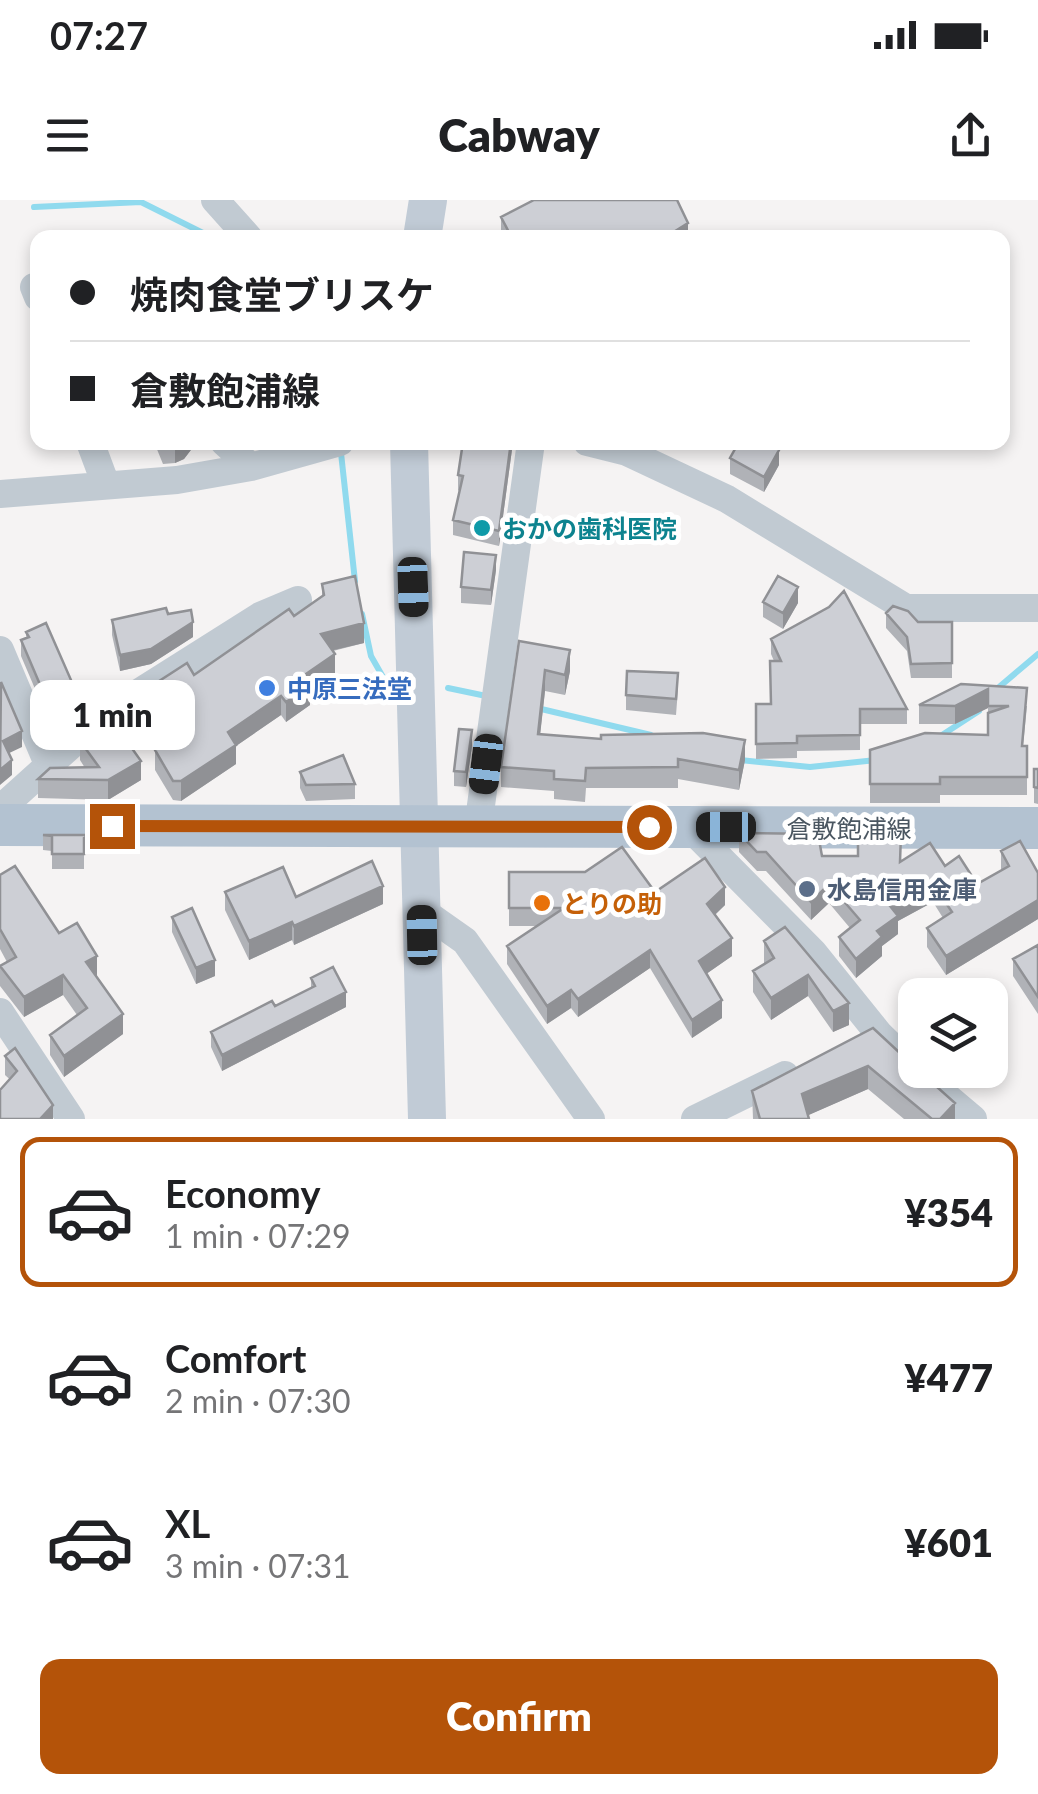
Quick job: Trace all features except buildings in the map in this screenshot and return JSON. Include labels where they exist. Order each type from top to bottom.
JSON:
[{"type":"main road","name":"倉敷飽浦線","points":[[0,826],[1038,828]]},
{"type":"street","points":[[423,230],[428,200]]},
{"type":"street","points":[[213,201],[241,230]]},
{"type":"street","points":[[93,450],[106,485]]},
{"type":"street","points":[[233,450],[251,467]]},
{"type":"street","points":[[0,494],[251,467],[312,450]]},
{"type":"street","points":[[409,450],[426,1119]]},
{"type":"street","points":[[478,827],[530,450]]},
{"type":"street","points":[[620,450],[727,499],[906,608],[1038,608]]},
{"type":"street","points":[[0,809],[108,712],[260,616],[298,600]]},
{"type":"street","points":[[0,650],[48,764]]},
{"type":"street","points":[[689,827],[813,952],[876,1031],[898,1052]]},
{"type":"street","points":[[422,910],[465,941],[592,1119]]},
{"type":"street","points":[[0,1012],[71,1119]]},
{"type":"street","points":[[844,1047],[876,1031]]},
{"type":"street","points":[[695,1119],[810,1063]]},
{"type":"street","points":[[938,1088],[974,1119]]},
{"type":"waterway","points":[[34,207],[141,202],[197,230]]},
{"type":"waterway","points":[[341,453],[355,581]]},
{"type":"waterway","points":[[362,614],[371,656],[383,677]]},
{"type":"waterway","points":[[992,693],[1038,654]]},
{"type":"waterway","points":[[448,688],[491,697]]},
{"type":"waterway","points":[[537,708],[651,735]]},
{"type":"waterway","points":[[939,737],[979,711]]},
{"type":"waterway","points":[[740,760],[810,767],[876,760]]},
{"type":"place","name":"おかの歯科医院","points":[[482,528]]},
{"type":"place","name":"中原三法堂","points":[[267,688]]},
{"type":"place","name":"水島信用金庫","points":[[807,889]]},
{"type":"place","name":"とりの助","points":[[542,903]]},
{"type":"route","points":[[112,826],[649,827]]}]
